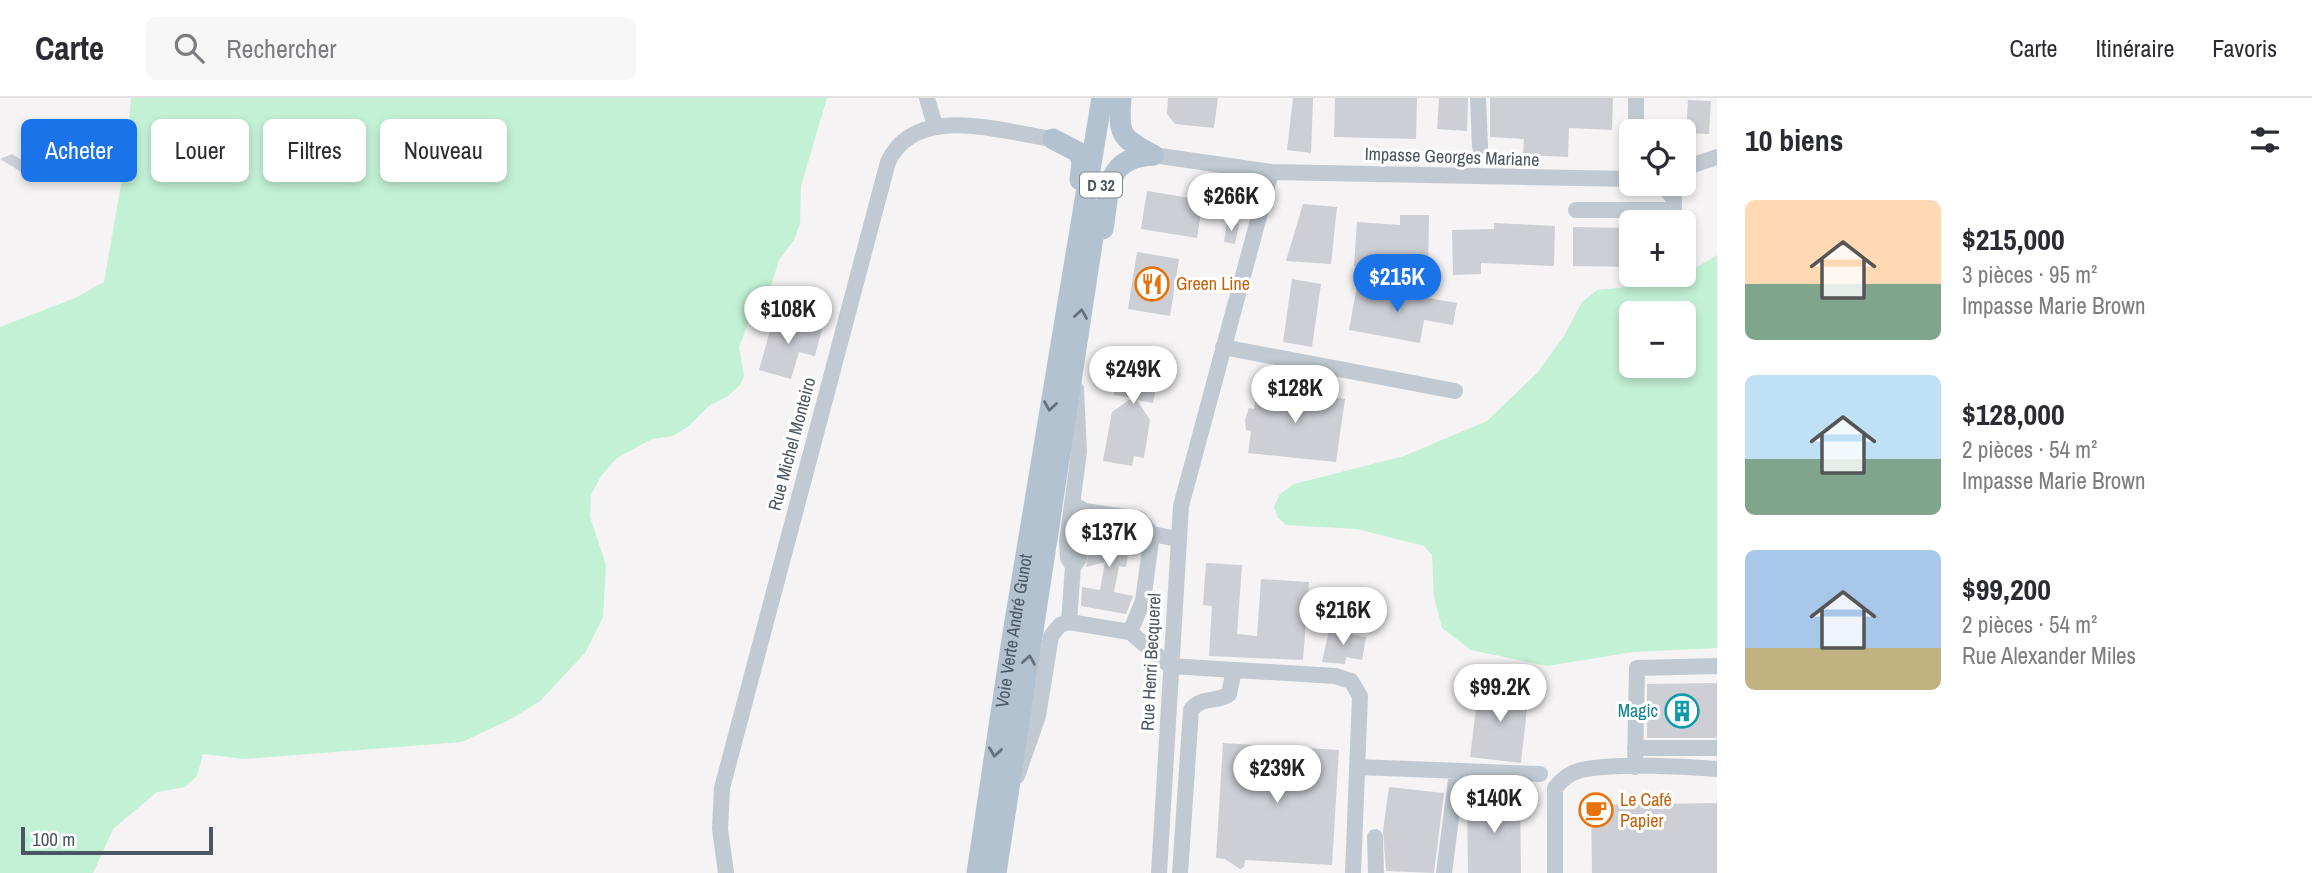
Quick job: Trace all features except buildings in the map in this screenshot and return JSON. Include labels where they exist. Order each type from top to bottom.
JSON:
[{"type":"main road","points":[[1053,139],[1076,135],[1086,129],[1100,98]]},
{"type":"main road","name":"Voie Verte André Gunot","points":[[996,873],[1073,368],[1080,270],[1100,98]]},
{"type":"main road","points":[[1119,98],[1119,124],[1122,134],[1153,155]]},
{"type":"main road","name":"Voie Verte André Gunot","points":[[978,873],[1013,633],[1080,270],[1119,98]]},
{"type":"main road","points":[[1053,139],[1073,147],[1082,162],[1069,253],[1080,270],[1098,253],[1115,169],[1128,158],[1153,155]]},
{"type":"street","points":[[926,98],[935,126]]},
{"type":"street","points":[[1478,98],[1480,147]]},
{"type":"street","points":[[1636,98],[1636,119]]},
{"type":"street","name":"Rue Michel Monteiro","points":[[726,873],[720,829],[722,788],[881,182],[899,142],[910,134],[935,126],[964,126],[1053,139]]},
{"type":"street","name":"Impasse Georges Mariane","points":[[1153,155],[1271,172],[1619,179]]},
{"type":"street","points":[[1696,164],[1717,157]]},
{"type":"street","name":"Rue Henri Becquerel","points":[[1159,873],[1177,539],[1185,488],[1271,172]]},
{"type":"street","points":[[1576,209],[1674,210],[1672,196]]},
{"type":"street","points":[[1223,346],[1455,391]]},
{"type":"street","points":[[1069,622],[1073,566],[1068,558],[1066,542],[1079,507],[1080,430],[1073,368]]},
{"type":"street","points":[[1079,507],[1140,519],[1152,534],[1177,539]]},
{"type":"street","points":[[1130,632],[1143,601],[1152,534]]},
{"type":"street","points":[[1007,805],[1038,716],[1051,636],[1060,625],[1069,622],[1130,632],[1170,666],[1335,676],[1351,681],[1360,696],[1353,873]]},
{"type":"street","points":[[1635,768],[1637,668],[1717,666]]},
{"type":"street","points":[[1180,873],[1191,710],[1201,701],[1219,699],[1229,694],[1234,670]]},
{"type":"street","points":[[1635,748],[1717,748]]},
{"type":"street","points":[[1357,767],[1540,774]]},
{"type":"street","points":[[1555,873],[1555,788],[1564,777],[1581,771],[1635,768],[1717,769]]},
{"type":"street","points":[[1444,873],[1457,772]]},
{"type":"street","points":[[1375,837],[1376,873]]},
{"type":"green space","points":[[131,98],[827,98],[801,186],[800,223],[794,240],[779,260],[766,302],[750,319],[739,347],[744,375],[741,384],[728,396],[709,406],[689,426],[673,436],[652,439],[617,458],[601,476],[591,495],[590,517],[606,565],[603,617],[585,653],[540,701],[513,718],[462,742],[244,759],[203,754],[197,776],[185,787],[157,792],[113,829],[93,873],[0,873],[0,327],[75,298],[104,282],[121,182],[137,182],[137,119],[129,119]]},
{"type":"green space","points":[[1717,255],[1717,648],[1633,652],[1547,666],[1471,650],[1442,628],[1434,597],[1432,555],[1424,546],[1357,529],[1286,525],[1278,518],[1274,507],[1280,494],[1294,484],[1404,456],[1487,421],[1538,372],[1564,336],[1582,302],[1597,290],[1696,287],[1696,268]]},
{"type":"place","name":"Green Line","points":[[1152,284]]},
{"type":"place","name":"Magic","points":[[1682,711]]},
{"type":"place","name":"Le Café Papier","points":[[1596,810]]}]
